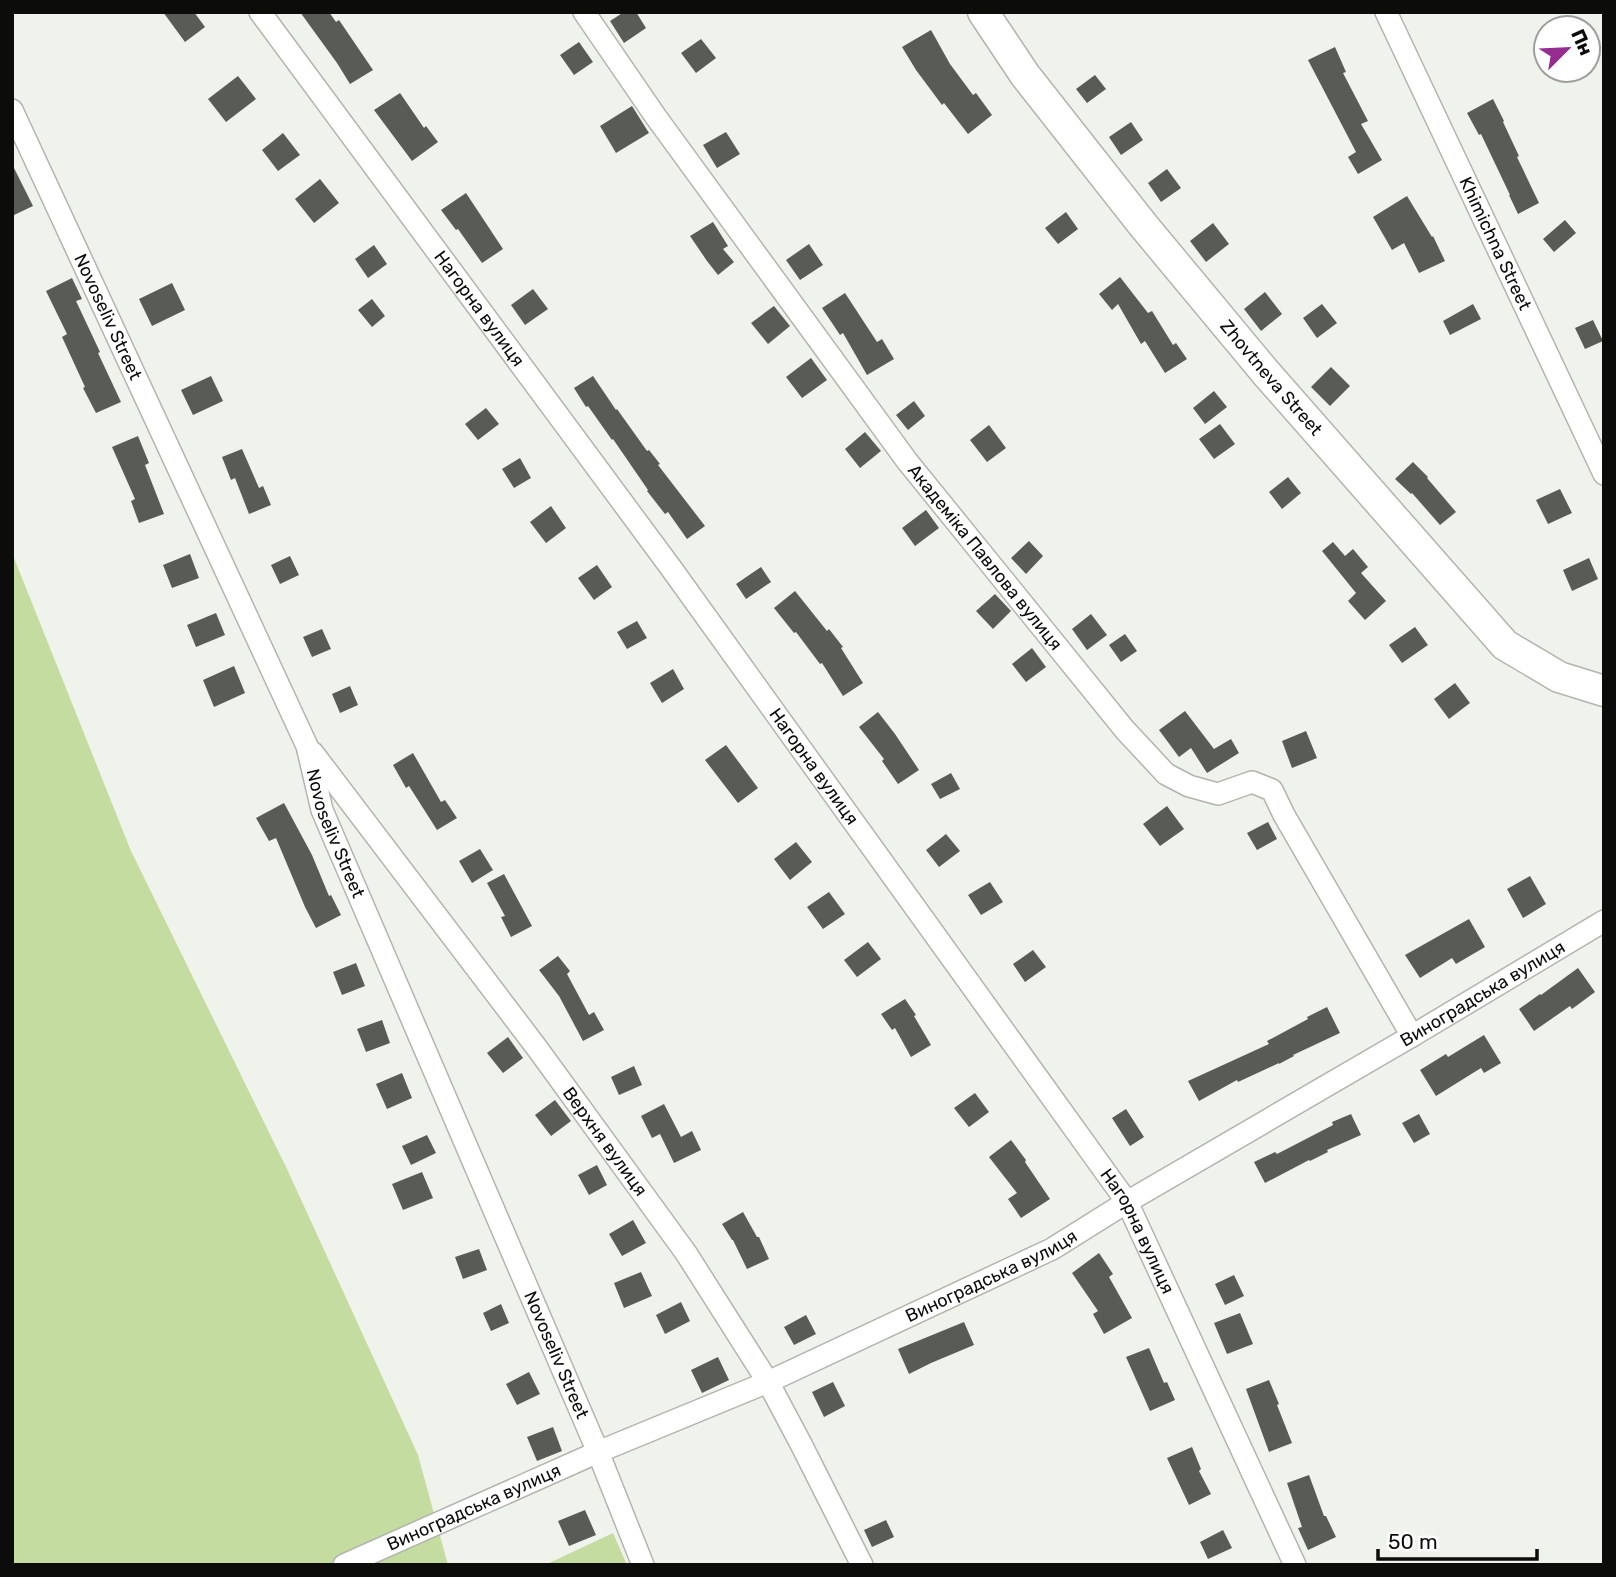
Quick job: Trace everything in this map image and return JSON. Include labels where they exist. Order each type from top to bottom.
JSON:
[{"type":"main road","name":"Zhovtneva Street","points":[[983,12],[1025,75],[1143,225],[1266,373],[1505,645],[1559,677],[1604,691]]},
{"type":"street","name":"Нагорна вулиця","points":[[261,12],[671,568],[1127,1202],[1295,1565]]},
{"type":"street","name":"Академіка Павлова вулиця","points":[[584,12],[664,128],[907,461],[1125,730],[1166,774],[1189,786],[1218,794],[1252,782],[1272,790],[1412,1036]]},
{"type":"street","name":"Khimichna Street","points":[[1387,12],[1604,474]]},
{"type":"street","name":"Novoseliv Street","points":[[12,110],[307,746],[322,810],[598,1452],[643,1565]]},
{"type":"street","name":"Верхня вулиця","points":[[307,746],[537,1048],[678,1242],[768,1382],[862,1565]]},
{"type":"street","name":"Виноградська вулиця","points":[[344,1565],[598,1452],[768,1382],[1052,1249],[1604,921]]},
{"type":"green space","points":[[12,553],[131,851],[287,1169],[418,1455],[448,1565],[12,1565]]},
{"type":"green space","points":[[613,1533],[627,1565],[545,1565]]},
{"type":"building","points":[[163,12],[194,12],[205,27],[185,42]]},
{"type":"building","points":[[300,12],[329,12],[336,22],[339,20],[373,70],[350,84]]},
{"type":"building","points":[[624,12],[636,12],[646,28],[624,43],[610,21]]},
{"type":"building","points":[[931,30],[950,64],[992,115],[968,134],[944,103],[942,105],[902,47]]},
{"type":"building","points":[[701,39],[716,58],[696,73],[681,53]]},
{"type":"building","points":[[579,42],[593,62],[574,75],[560,55]]},
{"type":"building","points":[[1335,47],[1346,72],[1343,73],[1368,121],[1361,124],[1382,160],[1358,174],[1348,157],[1356,152],[1308,60]]},
{"type":"building","points":[[1095,75],[1106,89],[1087,103],[1076,89]]},
{"type":"building","points":[[238,76],[256,99],[226,122],[208,99]]},
{"type":"building","points":[[400,93],[424,128],[426,126],[438,142],[412,161],[374,110]]},
{"type":"building","points":[[1493,99],[1539,203],[1518,214],[1481,134],[1479,135],[1467,113]]},
{"type":"building","points":[[632,106],[649,133],[616,153],[600,126]]},
{"type":"building","points":[[1131,122],[1143,140],[1121,155],[1109,137]]},
{"type":"building","points":[[726,132],[740,154],[717,168],[703,145]]},
{"type":"building","points":[[283,133],[300,155],[278,171],[262,150]]},
{"type":"building","points":[[12,164],[33,206],[12,216]]},
{"type":"building","points":[[1167,169],[1181,188],[1161,202],[1148,183]]},
{"type":"building","points":[[320,179],[339,203],[314,223],[295,199]]},
{"type":"building","points":[[466,193],[503,249],[482,263],[441,210]]},
{"type":"building","points":[[1407,196],[1433,236],[1445,261],[1419,273],[1404,243],[1392,250],[1373,217]]},
{"type":"building","points":[[1066,212],[1078,229],[1058,244],[1045,228]]},
{"type":"building","points":[[1565,220],[1576,233],[1554,252],[1543,239]]},
{"type":"building","points":[[713,222],[728,246],[723,249],[734,262],[718,275],[690,236]]},
{"type":"building","points":[[1213,223],[1229,244],[1206,262],[1190,241]]},
{"type":"building","points":[[809,244],[823,265],[800,280],[786,260]]},
{"type":"building","points":[[374,245],[387,264],[368,278],[355,259]]},
{"type":"building","points":[[1120,277],[1148,313],[1152,311],[1173,345],[1176,343],[1187,359],[1165,373],[1145,341],[1141,344],[1118,304],[1112,310],[1099,294]]},
{"type":"building","points":[[72,278],[82,299],[76,301],[121,402],[96,413],[62,337],[67,334],[46,291]]},
{"type":"building","points":[[172,283],[185,310],[152,326],[139,299]]},
{"type":"building","points":[[533,289],[548,309],[525,325],[511,305]]},
{"type":"building","points":[[1265,292],[1282,314],[1261,331],[1244,309]]},
{"type":"building","points":[[845,293],[877,342],[882,339],[894,359],[867,375],[843,333],[840,335],[822,308]]},
{"type":"building","points":[[372,299],[385,316],[372,327],[358,310]]},
{"type":"building","points":[[1322,304],[1337,323],[1317,338],[1303,318]]},
{"type":"building","points":[[1473,304],[1481,319],[1450,335],[1443,321]]},
{"type":"building","points":[[774,306],[790,326],[768,344],[751,323]]},
{"type":"building","points":[[1593,320],[1603,341],[1585,349],[1575,328]]},
{"type":"building","points":[[811,358],[827,380],[802,398],[786,377]]},
{"type":"building","points":[[1331,367],[1350,386],[1330,406],[1311,387]]},
{"type":"building","points":[[211,376],[223,401],[193,415],[181,390]]},
{"type":"building","points":[[593,376],[705,526],[687,539],[668,512],[665,514],[647,491],[613,439],[574,388]]},
{"type":"building","points":[[1214,391],[1227,407],[1205,424],[1193,408]]},
{"type":"building","points":[[914,401],[925,416],[908,430],[896,415]]},
{"type":"building","points":[[486,408],[499,424],[478,440],[465,424]]},
{"type":"building","points":[[1220,424],[1235,444],[1214,459],[1199,439]]},
{"type":"building","points":[[989,425],[1006,448],[987,462],[970,440]]},
{"type":"building","points":[[865,432],[881,451],[860,468],[845,449]]},
{"type":"building","points":[[138,436],[149,463],[145,465],[164,514],[139,523],[131,501],[135,499],[112,447]]},
{"type":"building","points":[[242,449],[259,488],[263,486],[271,505],[249,514],[235,478],[231,480],[222,457]]},
{"type":"building","points":[[520,458],[531,478],[514,488],[502,469]]},
{"type":"building","points":[[1413,462],[1456,512],[1440,525],[1412,493],[1395,479]]},
{"type":"building","points":[[1288,477],[1301,493],[1282,509],[1269,492]]},
{"type":"building","points":[[1560,489],[1572,513],[1548,524],[1536,500]]},
{"type":"building","points":[[551,506],[566,528],[546,543],[530,522]]},
{"type":"building","points":[[926,510],[939,528],[915,546],[902,528]]},
{"type":"building","points":[[1029,541],[1043,556],[1026,574],[1011,558]]},
{"type":"building","points":[[1333,542],[1345,556],[1353,549],[1368,567],[1361,573],[1386,601],[1365,620],[1348,601],[1356,593],[1322,551]]},
{"type":"building","points":[[190,554],[199,578],[172,588],[163,565]]},
{"type":"building","points":[[290,556],[299,575],[280,584],[271,565]]},
{"type":"building","points":[[1589,558],[1598,579],[1572,591],[1563,570]]},
{"type":"building","points":[[597,565],[612,587],[594,600],[578,578]]},
{"type":"building","points":[[761,567],[771,582],[746,599],[736,584]]},
{"type":"building","points":[[795,591],[843,647],[841,648],[863,683],[843,696],[822,663],[820,664],[774,608]]},
{"type":"building","points":[[995,594],[1011,611],[993,629],[976,611]]},
{"type":"building","points":[[216,613],[225,635],[196,647],[187,625]]},
{"type":"building","points":[[1091,614],[1107,635],[1087,650],[1072,629]]},
{"type":"building","points":[[637,621],[647,638],[627,649],[617,632]]},
{"type":"building","points":[[1415,627],[1428,645],[1402,663],[1389,645]]},
{"type":"building","points":[[322,629],[331,649],[312,657],[303,637]]},
{"type":"building","points":[[1125,634],[1137,651],[1121,662],[1109,645]]},
{"type":"building","points":[[1032,648],[1046,667],[1026,682],[1012,664]]},
{"type":"building","points":[[234,666],[245,693],[214,707],[203,680]]},
{"type":"building","points":[[673,669],[684,689],[662,703],[650,683]]},
{"type":"building","points":[[1455,683],[1470,703],[1449,719],[1434,699]]},
{"type":"building","points":[[350,686],[358,705],[340,713],[332,694]]},
{"type":"building","points":[[1185,711],[1214,749],[1231,739],[1239,753],[1207,773],[1191,748],[1179,757],[1159,730]]},
{"type":"building","points":[[878,712],[919,770],[898,784],[882,761],[884,759],[859,727]]},
{"type":"building","points":[[1306,731],[1317,758],[1292,768],[1282,741]]},
{"type":"building","points":[[726,745],[758,788],[738,803],[705,760]]},
{"type":"building","points":[[413,753],[441,802],[445,800],[457,818],[437,830],[409,786],[406,788],[393,765]]},
{"type":"building","points":[[951,773],[960,789],[940,799],[931,784]]},
{"type":"building","points":[[284,803],[341,915],[316,928],[276,838],[269,841],[256,818]]},
{"type":"building","points":[[1167,806],[1184,829],[1160,846],[1143,824]]},
{"type":"building","points":[[1268,822],[1277,839],[1257,850],[1247,833]]},
{"type":"building","points":[[946,834],[960,851],[939,867],[926,850]]},
{"type":"building","points":[[796,842],[812,862],[790,880],[774,859]]},
{"type":"building","points":[[480,849],[493,870],[472,883],[459,861]]},
{"type":"building","points":[[504,874],[532,926],[511,937],[501,917],[505,916],[487,883]]},
{"type":"building","points":[[1530,876],[1546,904],[1523,918],[1507,889]]},
{"type":"building","points":[[990,882],[1003,902],[981,915],[968,895]]},
{"type":"building","points":[[829,892],[845,914],[823,929],[807,907]]},
{"type":"building","points":[[1469,919],[1485,947],[1456,964],[1452,958],[1420,978],[1405,955]]},
{"type":"building","points":[[868,942],[881,959],[857,977],[844,960]]},
{"type":"building","points":[[1033,950],[1046,967],[1025,982],[1013,964]]},
{"type":"building","points":[[558,956],[570,971],[567,974],[589,1015],[594,1012],[604,1030],[583,1041],[559,996],[539,970]]},
{"type":"building","points":[[356,963],[365,986],[342,995],[333,972]]},
{"type":"building","points":[[1578,968],[1595,992],[1534,1031],[1519,1009]]},
{"type":"building","points":[[905,999],[931,1045],[911,1057],[895,1028],[892,1030],[881,1014]]},
{"type":"building","points":[[1327,1007],[1340,1033],[1279,1064],[1238,1082],[1237,1080],[1199,1101],[1188,1081],[1269,1044],[1267,1041]]},
{"type":"building","points":[[382,1020],[390,1043],[366,1052],[357,1029]]},
{"type":"building","points":[[1484,1035],[1501,1063],[1484,1073],[1481,1068],[1436,1096],[1420,1070]]},
{"type":"building","points":[[508,1037],[523,1058],[503,1073],[487,1053]]},
{"type":"building","points":[[634,1066],[642,1085],[619,1095],[611,1077]]},
{"type":"building","points":[[402,1073],[412,1098],[387,1109],[376,1084]]},
{"type":"building","points":[[975,1093],[989,1112],[969,1127],[954,1108]]},
{"type":"building","points":[[555,1100],[571,1121],[551,1136],[535,1115]]},
{"type":"building","points":[[664,1104],[681,1137],[692,1131],[701,1150],[674,1163],[660,1134],[652,1138],[641,1116]]},
{"type":"building","points":[[1126,1109],[1144,1137],[1130,1146],[1112,1118]]},
{"type":"building","points":[[1351,1114],[1361,1135],[1265,1183],[1254,1162],[1275,1152],[1277,1154]]},
{"type":"building","points":[[1419,1114],[1430,1134],[1414,1143],[1402,1123]]},
{"type":"building","points":[[427,1135],[436,1153],[411,1165],[402,1146]]},
{"type":"building","points":[[1011,1140],[1050,1199],[1021,1218],[1008,1199],[1017,1193],[989,1157]]},
{"type":"building","points":[[597,1165],[607,1185],[589,1195],[578,1175]]},
{"type":"building","points":[[422,1172],[433,1198],[403,1210],[392,1184]]},
{"type":"building","points":[[743,1212],[769,1259],[747,1269],[722,1224]]},
{"type":"building","points":[[633,1220],[646,1243],[622,1256],[609,1234]]},
{"type":"building","points":[[479,1249],[487,1270],[463,1279],[455,1257]]},
{"type":"building","points":[[1099,1253],[1113,1274],[1109,1277],[1132,1318],[1104,1334],[1093,1314],[1098,1311],[1072,1273]]},
{"type":"building","points":[[641,1272],[652,1296],[624,1308],[614,1283]]},
{"type":"building","points":[[1234,1275],[1244,1296],[1225,1305],[1215,1284]]},
{"type":"building","points":[[681,1302],[690,1321],[665,1334],[656,1315]]},
{"type":"building","points":[[501,1304],[509,1323],[491,1331],[483,1313]]},
{"type":"building","points":[[1240,1313],[1253,1344],[1227,1354],[1214,1323]]},
{"type":"building","points":[[806,1315],[816,1334],[794,1345],[784,1327]]},
{"type":"building","points":[[964,1322],[974,1345],[909,1374],[898,1349]]},
{"type":"building","points":[[1149,1348],[1164,1383],[1167,1382],[1175,1400],[1150,1411],[1126,1357]]},
{"type":"building","points":[[718,1357],[729,1380],[702,1393],[691,1370]]},
{"type":"building","points":[[529,1372],[540,1394],[517,1405],[506,1384]]},
{"type":"building","points":[[1269,1380],[1292,1443],[1269,1452],[1246,1389]]},
{"type":"building","points":[[833,1382],[845,1406],[824,1417],[812,1392]]},
{"type":"building","points":[[553,1427],[562,1451],[537,1461],[527,1437]]},
{"type":"building","points":[[1192,1447],[1201,1469],[1199,1471],[1211,1494],[1189,1505],[1167,1458]]},
{"type":"building","points":[[1309,1475],[1324,1516],[1336,1537],[1308,1550],[1298,1528],[1302,1527],[1287,1483]]},
{"type":"building","points":[[585,1510],[596,1535],[569,1546],[558,1521]]},
{"type":"building","points":[[886,1520],[894,1537],[872,1547],[864,1530]]},
{"type":"building","points":[[1223,1530],[1232,1548],[1208,1559],[1200,1542]]}]
